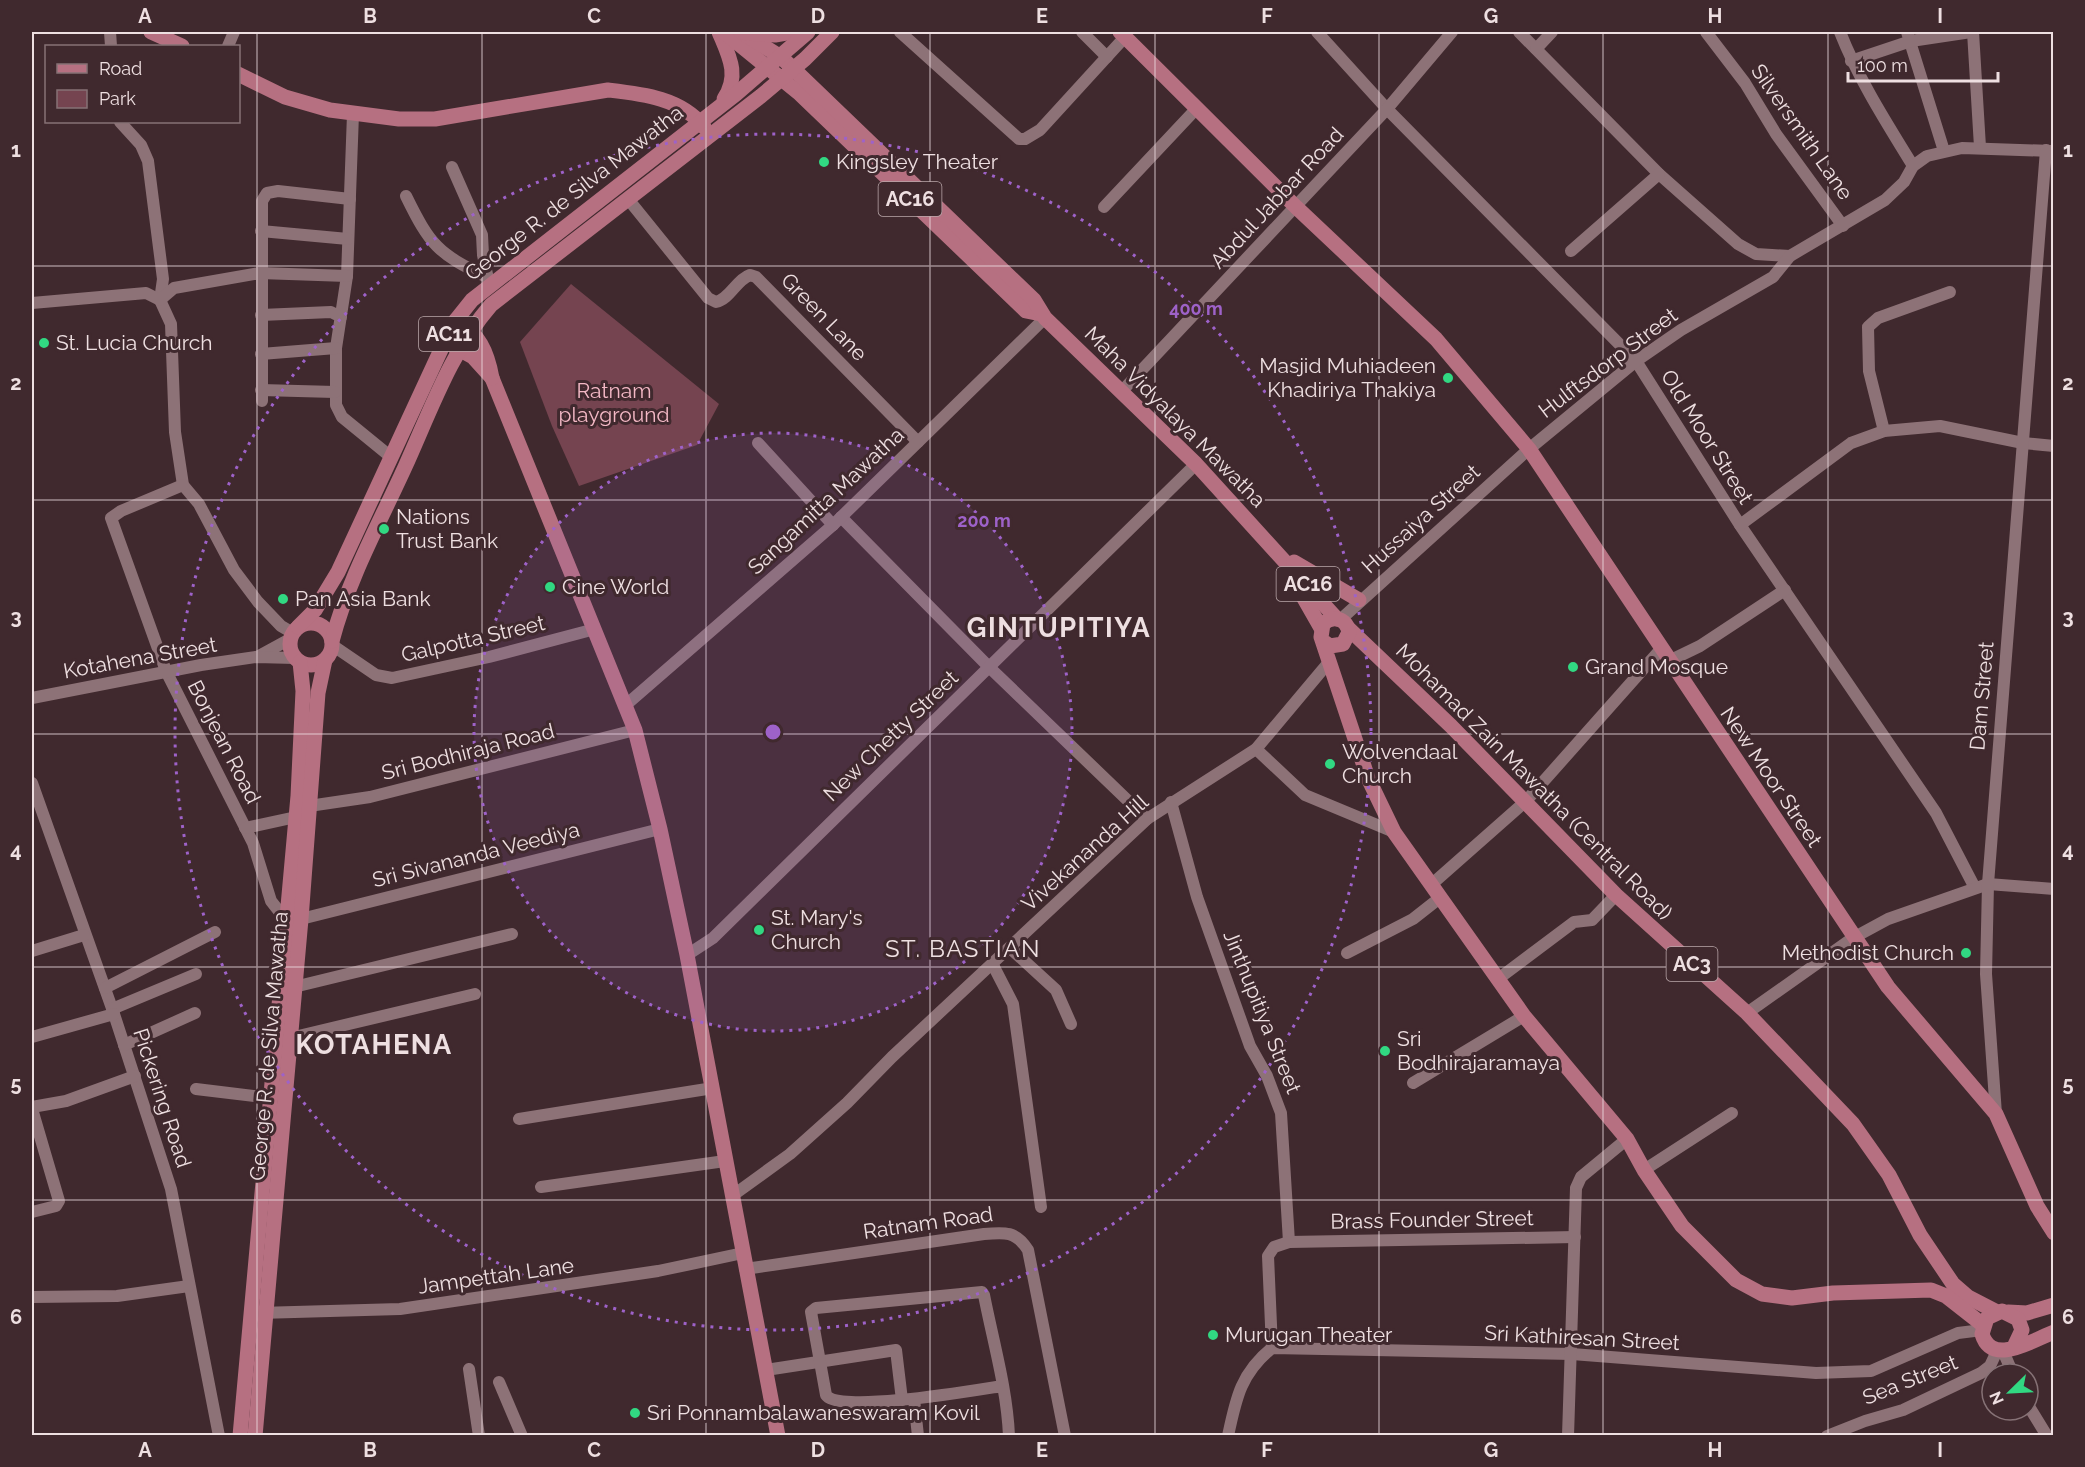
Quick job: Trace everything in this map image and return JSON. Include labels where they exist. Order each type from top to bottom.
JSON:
[{"type":"main road","points":[[151,32],[180,45]]},
{"type":"main road","points":[[718,32],[734,71],[733,83],[719,106]]},
{"type":"main road","points":[[724,32],[768,67],[788,73]]},
{"type":"main road","points":[[741,32],[781,57],[788,73]]},
{"type":"main road","points":[[741,32],[776,35],[792,32]]},
{"type":"main road","name":"George R. de Silva Mawatha","points":[[294,633],[315,610],[338,572],[456,320],[488,281],[719,106],[781,57],[808,32]]},
{"type":"main road","name":"George R. de Silva Mawatha","points":[[332,643],[354,577],[460,349],[491,305],[711,135],[788,73],[832,32]]},
{"type":"main road","name":"New Moor Street","points":[[1123,34],[1296,207],[1436,339],[1529,449],[1853,938],[1888,987],[1996,1114]]},
{"type":"main road","name":"Maha Vidyalaya Mawatha","points":[[788,73],[1026,311],[1043,316],[1196,464],[1342,622]]},
{"type":"main road","points":[[240,75],[285,97],[330,110],[353,114],[435,119],[608,90],[636,93],[678,104],[699,121],[711,135]]},
{"type":"main road","points":[[456,320],[472,330],[481,342],[492,378],[627,704],[635,730],[660,829],[687,955],[778,1433]]},
{"type":"main road","points":[[446,341],[473,357],[492,378]]},
{"type":"main road","points":[[1276,551],[1359,600]]},
{"type":"main road","name":"Maha Vidyalaya Mawatha","points":[[1276,551],[1322,634],[1329,662],[1368,778],[1394,832],[1524,1016],[1627,1139],[1644,1170],[1682,1226],[1736,1280],[1762,1294],[1792,1298],[1833,1293],[1938,1292],[1983,1327]]},
{"type":"main road","points":[[1329,662],[1339,646],[1346,640],[1342,622],[1326,621],[1322,634],[1330,646],[1339,646]]},
{"type":"main road","name":"Mohamad Zain Mawatha (Central Road)","points":[[1342,622],[1526,801],[1616,895],[1747,1013],[1852,1124],[1889,1175],[1937,1262],[1953,1284],[1968,1298],[2002,1312]]},
{"type":"main road","points":[[305,624],[325,628],[332,643],[325,660],[313,665],[298,660],[290,646],[294,633],[305,624]]},
{"type":"main road","name":"George R. de Silva Mawatha","points":[[240,1436],[259,1313],[294,987],[296,817],[303,691],[298,660]]},
{"type":"main road","name":"George R. de Silva Mawatha","points":[[255,1436],[259,1313],[271,1098],[309,806],[318,693],[325,660]]},
{"type":"main road","name":"Dam Street","points":[[1996,1114],[2037,1206],[2054,1233]]},
{"type":"main road","points":[[1915,1291],[1927,1285],[1934,1278],[1937,1262]]},
{"type":"main road","points":[[2054,1305],[2027,1313],[2002,1312],[1987,1318],[1983,1327],[1987,1345],[2005,1350],[2054,1332]]},
{"type":"main road","points":[[2002,1312],[2018,1319],[2022,1330],[2005,1350]]},
{"type":"street","points":[[900,32],[1019,139],[1025,140],[1040,130],[1107,57],[1123,34]]},
{"type":"street","points":[[1082,32],[1107,57]]},
{"type":"street","name":"Old Moor Street","points":[[1317,32],[1387,109],[1636,361],[1740,525],[1936,813],[1975,888]]},
{"type":"street","name":"Abdul Jabbar Road","points":[[1122,391],[1387,109],[1452,32]]},
{"type":"street","points":[[1518,32],[1659,174],[1738,244],[1756,254],[1790,255]]},
{"type":"street","points":[[1536,49],[1552,32]]},
{"type":"street","name":"Silversmith Lane","points":[[1706,32],[1843,226]]},
{"type":"street","points":[[1840,32],[1851,61],[1914,166]]},
{"type":"street","points":[[1851,61],[1909,36],[1972,32],[1980,147]]},
{"type":"street","points":[[1909,36],[1944,151]]},
{"type":"street","points":[[1104,207],[1197,108]]},
{"type":"street","points":[[353,114],[347,276],[336,348],[336,405],[342,417],[391,456]]},
{"type":"street","points":[[121,123],[141,145],[148,161],[163,279],[160,300],[171,324],[175,432],[183,485],[199,504],[234,570],[258,602],[281,626],[294,633]]},
{"type":"street","name":"Hulftsdorp Street","points":[[1529,449],[1636,361],[1681,330],[1773,277],[1790,255],[1885,200],[1904,182],[1914,166],[1927,156],[1944,151],[1980,147],[2050,151]]},
{"type":"street","name":"Dam Street","points":[[1996,1114],[1986,974],[1988,884],[2023,443],[2050,151]]},
{"type":"street","points":[[452,167],[482,235],[488,281]]},
{"type":"street","points":[[1572,251],[1659,174]]},
{"type":"street","points":[[335,392],[261,395],[262,201],[267,193],[278,191],[350,199]]},
{"type":"street","points":[[406,196],[432,244],[452,260],[488,281]]},
{"type":"street","name":"Green Lane","points":[[628,199],[708,298],[716,302],[721,301],[744,278],[754,275],[918,442]]},
{"type":"street","points":[[261,231],[348,239]]},
{"type":"street","points":[[160,300],[174,288],[260,273],[347,276]]},
{"type":"street","points":[[32,303],[146,292],[160,300]]},
{"type":"street","points":[[1884,431],[1869,371],[1868,327],[1878,318],[1950,292]]},
{"type":"street","points":[[261,315],[331,312],[341,317]]},
{"type":"street","name":"Sangamitta Mawatha","points":[[627,704],[837,521],[1043,316]]},
{"type":"street","points":[[261,354],[336,348]]},
{"type":"street","points":[[1740,525],[1851,443],[1884,431],[1940,426],[2023,443],[2054,446]]},
{"type":"street","points":[[758,443],[1147,819]]},
{"type":"street","name":"Hussaiya Street","points":[[1342,622],[1359,600],[1529,449]]},
{"type":"street","name":"New Chetty Street","points":[[687,955],[713,938],[1196,464]]},
{"type":"street","name":"Bonjean Road","points":[[183,485],[121,511],[111,518],[166,671],[245,828],[271,901],[277,911],[294,918]]},
{"type":"street","points":[[1347,953],[1413,919],[1436,891],[1526,801],[1665,655],[1700,646],[1785,590]]},
{"type":"street","name":"Galpotta Street","points":[[332,643],[376,675],[392,678],[489,657],[595,628]]},
{"type":"street","name":"Kotahena Street","points":[[256,657],[294,633]]},
{"type":"street","name":"Kotahena Street","points":[[32,698],[166,671],[256,657],[298,660]]},
{"type":"street","name":"Vivekananda Hill","points":[[732,1197],[790,1154],[1147,819],[1256,749],[1329,662]]},
{"type":"street","name":"Sri Bodhiraja Road","points":[[309,806],[370,797],[635,730]]},
{"type":"street","points":[[1256,749],[1305,795],[1394,832]]},
{"type":"street","name":"Pickering Road","points":[[32,783],[84,935],[105,988],[171,1189],[219,1436]]},
{"type":"street","name":"Jinthupitiya Street","points":[[1171,802],[1197,897],[1250,1046],[1267,1076],[1281,1113],[1289,1242]]},
{"type":"street","points":[[245,828],[296,817]]},
{"type":"street","name":"Sri Sivananda Veediya","points":[[294,918],[660,829]]},
{"type":"street","points":[[1747,1013],[1853,938],[1888,920],[1988,884],[2054,889]]},
{"type":"street","points":[[1498,979],[1574,922],[1592,920],[1616,895]]},
{"type":"street","points":[[105,988],[215,932]]},
{"type":"street","points":[[294,987],[512,934]]},
{"type":"street","points":[[32,951],[84,935]]},
{"type":"street","points":[[1010,948],[1056,990],[1071,1024]]},
{"type":"street","points":[[993,965],[1013,1004],[1041,1207]]},
{"type":"street","points":[[32,1037],[113,1012],[196,974]]},
{"type":"street","points":[[290,1038],[475,994]]},
{"type":"street","points":[[124,1045],[195,1013]]},
{"type":"street","points":[[1413,1083],[1524,1016]]},
{"type":"street","points":[[32,1212],[57,1206],[59,1201],[32,1108],[66,1101],[135,1076]]},
{"type":"street","points":[[519,1119],[713,1088]]},
{"type":"street","points":[[196,1089],[271,1098]]},
{"type":"street","points":[[1644,1170],[1732,1113]]},
{"type":"street","points":[[1568,1436],[1579,1181],[1627,1139]]},
{"type":"street","points":[[541,1187],[725,1161]]},
{"type":"street","name":"Ratnam Road","points":[[744,1261],[984,1234],[1014,1234],[1028,1250],[1065,1436]]},
{"type":"street","name":"Brass Founder Street","points":[[1289,1242],[1575,1237]]},
{"type":"street","points":[[1228,1436],[1235,1403],[1247,1372],[1272,1348],[1268,1256],[1274,1246],[1289,1242]]},
{"type":"street","name":"Jampettah Lane","points":[[259,1313],[400,1309],[658,1271],[744,1261]]},
{"type":"street","points":[[32,1297],[117,1296],[189,1286]]},
{"type":"street","points":[[1002,1386],[908,1399],[864,1402],[828,1399],[811,1312],[816,1308],[979,1290],[984,1295],[1002,1386],[1009,1436]]},
{"type":"street","name":"Sri Kathiresan Street","points":[[1272,1348],[1572,1354],[1816,1373],[1871,1371],[1958,1333],[1983,1327]]},
{"type":"street","points":[[766,1370],[819,1359],[896,1350],[918,1436]]},
{"type":"street","points":[[2005,1350],[2009,1362]]},
{"type":"street","name":"Sea Street","points":[[1827,1436],[1865,1420],[1903,1410],[1981,1373],[2005,1350]]},
{"type":"street","points":[[469,1369],[479,1436]]},
{"type":"street","points":[[499,1382],[522,1436]]},
{"type":"street","points":[[2038,1422],[2047,1436]]},
{"type":"green space","name":"Ratnam playground","points":[[571,284],[719,404],[697,445],[579,486],[552,426],[520,342]]},
{"type":"place","name":"Kingsley Theater","points":[[824,162]]},
{"type":"place","name":"St. Lucia Church","points":[[44,343]]},
{"type":"place","name":"Masjid Muhiadeen Khadiriya Thakiya","points":[[1448,378]]},
{"type":"place","name":"Nations Trust Bank","points":[[384,529]]},
{"type":"place","name":"Cine World","points":[[550,587]]},
{"type":"place","name":"Pan Asia Bank","points":[[283,599]]},
{"type":"place","name":"Grand Mosque","points":[[1573,667]]},
{"type":"place","name":"Wolvendaal Church","points":[[1330,764]]},
{"type":"place","name":"St. Mary's Church","points":[[759,930]]},
{"type":"place","name":"Methodist Church","points":[[1966,953]]},
{"type":"place","name":"Sri Bodhirajaramaya","points":[[1385,1051]]},
{"type":"place","name":"Murugan Theater","points":[[1213,1335]]},
{"type":"place","name":"Sri Ponnambalawaneswaram Kovil","points":[[635,1413]]},
{"type":"district","name":"GINTUPITIYA","points":[[1059,628]]},
{"type":"district","name":"ST. BASTIAN","points":[[963,949]]},
{"type":"district","name":"KOTAHENA","points":[[374,1045]]}]
